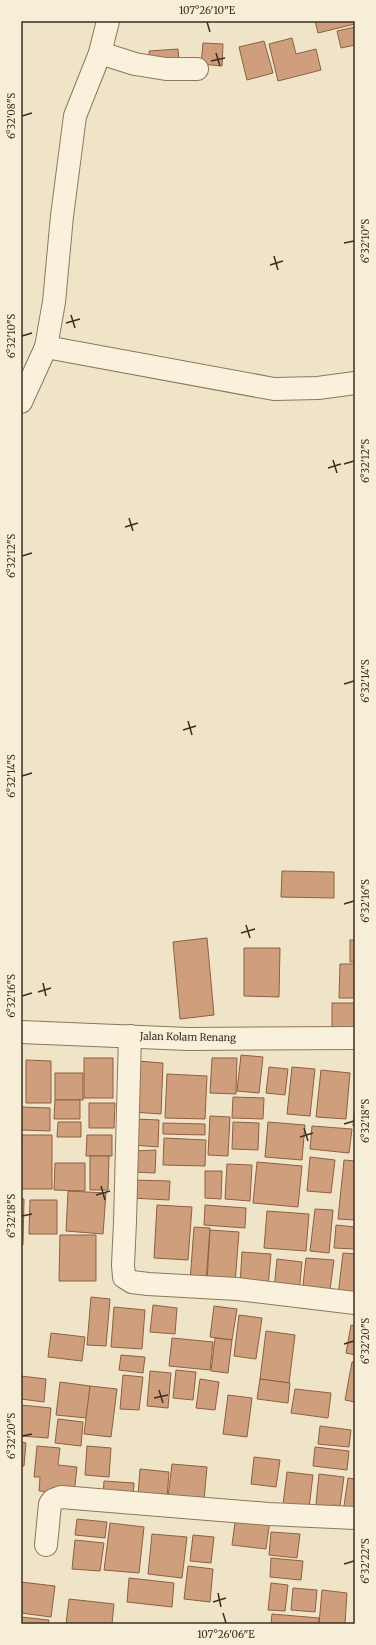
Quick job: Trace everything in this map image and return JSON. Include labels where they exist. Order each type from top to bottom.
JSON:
[{"type":"street","points":[[21,402],[46,347],[54,302],[62,216],[75,116],[100,53],[108,21]]},
{"type":"street","points":[[100,53],[135,64],[166,69],[197,69]]},
{"type":"street","points":[[46,347],[274,389],[318,388],[355,383]]},
{"type":"street","name":"Jalan Kolam Renang","points":[[21,1032],[188,1039],[355,1038]]},
{"type":"street","points":[[130,1036],[123,1265],[124,1277],[132,1282],[148,1284],[237,1289],[355,1303]]},
{"type":"street","points":[[46,1545],[50,1504],[53,1500],[61,1497],[269,1514],[355,1518]]},
{"type":"building","points":[[315,21],[355,21],[355,24],[318,33]]},
{"type":"building","points":[[355,27],[355,45],[341,48],[337,31]]},
{"type":"building","points":[[292,38],[296,54],[316,49],[321,70],[278,81],[269,44]]},
{"type":"building","points":[[264,41],[273,73],[247,80],[239,47]]},
{"type":"building","points":[[203,43],[223,44],[222,66],[201,64]]},
{"type":"building","points":[[178,49],[179,64],[150,66],[149,51]]},
{"type":"building","points":[[282,871],[334,872],[334,898],[281,897]]},
{"type":"building","points":[[207,938],[214,1015],[180,1019],[173,942]]},
{"type":"building","points":[[350,940],[355,940],[355,962],[350,962]]},
{"type":"building","points":[[244,948],[280,948],[279,997],[244,996]]},
{"type":"building","points":[[340,964],[355,964],[355,998],[339,998]]},
{"type":"building","points":[[332,1003],[355,1003],[355,1035],[332,1035]]},
{"type":"building","points":[[241,1055],[263,1057],[259,1093],[237,1091]]},
{"type":"building","points":[[84,1058],[113,1058],[113,1098],[84,1098]]},
{"type":"building","points":[[212,1058],[237,1058],[236,1094],[210,1093]]},
{"type":"building","points":[[26,1060],[51,1061],[51,1103],[26,1103]]},
{"type":"building","points":[[137,1061],[163,1063],[161,1114],[133,1112]]},
{"type":"building","points":[[269,1067],[288,1069],[285,1095],[266,1093]]},
{"type":"building","points":[[292,1067],[315,1069],[310,1116],[287,1114]]},
{"type":"building","points":[[321,1070],[350,1073],[346,1119],[316,1117]]},
{"type":"building","points":[[55,1073],[83,1073],[83,1100],[55,1100]]},
{"type":"building","points":[[167,1074],[207,1076],[205,1119],[165,1118]]},
{"type":"building","points":[[233,1097],[264,1098],[263,1119],[232,1118]]},
{"type":"building","points":[[55,1100],[80,1100],[80,1119],[54,1119]]},
{"type":"building","points":[[355,1102],[355,1126],[353,1126]]},
{"type":"building","points":[[89,1103],[115,1103],[114,1128],[89,1128]]},
{"type":"building","points":[[21,1107],[50,1108],[50,1131],[21,1130]]},
{"type":"building","points":[[210,1116],[230,1117],[228,1156],[208,1155]]},
{"type":"building","points":[[135,1119],[159,1120],[158,1147],[133,1145]]},
{"type":"building","points":[[58,1122],[81,1122],[81,1137],[57,1137]]},
{"type":"building","points":[[233,1122],[259,1123],[258,1150],[232,1149]]},
{"type":"building","points":[[268,1122],[305,1125],[302,1160],[265,1157]]},
{"type":"building","points":[[163,1123],[205,1124],[205,1135],[163,1134]]},
{"type":"building","points":[[312,1126],[352,1129],[349,1153],[310,1149]]},
{"type":"building","points":[[22,1135],[52,1135],[52,1189],[21,1189]]},
{"type":"building","points":[[87,1135],[112,1135],[112,1156],[86,1156]]},
{"type":"building","points":[[164,1138],[206,1140],[205,1166],[163,1165]]},
{"type":"building","points":[[156,1150],[155,1173],[132,1172],[133,1151]]},
{"type":"building","points":[[90,1156],[109,1156],[108,1190],[90,1190]]},
{"type":"building","points":[[310,1157],[335,1160],[331,1193],[307,1191]]},
{"type":"building","points":[[344,1160],[355,1161],[355,1220],[338,1219]]},
{"type":"building","points":[[257,1162],[302,1166],[298,1207],[253,1203]]},
{"type":"building","points":[[55,1163],[85,1163],[85,1191],[54,1190]]},
{"type":"building","points":[[227,1164],[252,1165],[250,1201],[225,1199]]},
{"type":"building","points":[[205,1171],[222,1171],[221,1199],[205,1198]]},
{"type":"building","points":[[132,1180],[170,1181],[169,1200],[131,1198]]},
{"type":"building","points":[[68,1191],[106,1193],[103,1234],[66,1231]]},
{"type":"building","points":[[21,1199],[24,1199],[23,1245],[21,1245]]},
{"type":"building","points":[[30,1200],[57,1200],[57,1234],[29,1234]]},
{"type":"building","points":[[157,1205],[192,1207],[188,1260],[154,1258]]},
{"type":"building","points":[[205,1205],[246,1208],[245,1228],[204,1225]]},
{"type":"building","points":[[315,1209],[333,1210],[329,1253],[310,1251]]},
{"type":"building","points":[[267,1211],[309,1214],[306,1251],[264,1248]]},
{"type":"building","points":[[336,1225],[355,1227],[355,1249],[334,1248]]},
{"type":"building","points":[[194,1227],[210,1228],[206,1283],[190,1282]]},
{"type":"building","points":[[210,1230],[239,1232],[235,1283],[207,1281]]},
{"type":"building","points":[[60,1235],[96,1235],[96,1281],[59,1281]]},
{"type":"building","points":[[242,1252],[271,1254],[268,1287],[240,1284]]},
{"type":"building","points":[[343,1253],[355,1254],[355,1298],[338,1296]]},
{"type":"building","points":[[306,1258],[334,1260],[329,1297],[302,1294]]},
{"type":"building","points":[[277,1259],[302,1262],[299,1293],[274,1290]]},
{"type":"building","points":[[91,1297],[110,1299],[106,1346],[87,1345]]},
{"type":"building","points":[[153,1305],[177,1308],[175,1334],[150,1332]]},
{"type":"building","points":[[214,1306],[237,1309],[232,1340],[210,1337]]},
{"type":"building","points":[[114,1307],[145,1310],[142,1349],[111,1347]]},
{"type":"building","points":[[239,1315],[262,1318],[256,1359],[234,1356]]},
{"type":"building","points":[[351,1325],[355,1326],[355,1355],[346,1353]]},
{"type":"building","points":[[266,1331],[295,1335],[289,1383],[260,1379]]},
{"type":"building","points":[[51,1333],[85,1337],[82,1361],[48,1357]]},
{"type":"building","points":[[172,1338],[213,1342],[210,1370],[169,1366]]},
{"type":"building","points":[[215,1338],[232,1340],[228,1373],[211,1371]]},
{"type":"building","points":[[121,1355],[145,1357],[143,1373],[119,1370]]},
{"type":"building","points":[[352,1362],[355,1362],[355,1402],[345,1400]]},
{"type":"building","points":[[176,1370],[196,1372],[193,1400],[173,1398]]},
{"type":"building","points":[[150,1371],[171,1373],[168,1408],[147,1406]]},
{"type":"building","points":[[123,1375],[143,1377],[139,1410],[120,1409]]},
{"type":"building","points":[[21,1376],[46,1379],[44,1402],[21,1399]]},
{"type":"building","points":[[200,1379],[219,1382],[215,1410],[196,1408]]},
{"type":"building","points":[[260,1379],[290,1383],[288,1403],[257,1399]]},
{"type":"building","points":[[60,1382],[90,1386],[87,1418],[56,1415]]},
{"type":"building","points":[[90,1386],[117,1389],[111,1437],[84,1434]]},
{"type":"building","points":[[295,1389],[331,1393],[328,1418],[291,1413]]},
{"type":"building","points":[[228,1395],[252,1398],[247,1437],[223,1434]]},
{"type":"building","points":[[21,1405],[51,1408],[48,1438],[21,1436]]},
{"type":"building","points":[[58,1419],[83,1422],[81,1446],[55,1443]]},
{"type":"building","points":[[320,1426],[351,1430],[349,1447],[318,1444]]},
{"type":"building","points":[[21,1442],[26,1443],[24,1466],[21,1466]]},
{"type":"building","points":[[37,1446],[60,1448],[58,1465],[77,1467],[74,1494],[39,1491],[40,1477],[34,1477]]},
{"type":"building","points":[[87,1446],[111,1448],[109,1477],[85,1475]]},
{"type":"building","points":[[315,1447],[349,1451],[347,1470],[313,1466]]},
{"type":"building","points":[[254,1457],[280,1460],[276,1487],[251,1484]]},
{"type":"building","points":[[172,1464],[207,1467],[204,1500],[168,1497]]},
{"type":"building","points":[[140,1469],[169,1472],[167,1498],[138,1496]]},
{"type":"building","points":[[287,1472],[313,1475],[309,1508],[283,1505]]},
{"type":"building","points":[[319,1474],[344,1477],[340,1506],[333,1505],[332,1515],[315,1514]]},
{"type":"building","points":[[348,1478],[355,1479],[355,1514],[343,1513]]},
{"type":"building","points":[[104,1481],[134,1483],[133,1499],[103,1496]]},
{"type":"building","points":[[236,1515],[270,1520],[266,1549],[232,1545]]},
{"type":"building","points":[[77,1519],[107,1522],[105,1538],[75,1535]]},
{"type":"building","points":[[110,1523],[144,1527],[139,1573],[104,1570]]},
{"type":"building","points":[[271,1532],[300,1534],[297,1558],[269,1555]]},
{"type":"building","points":[[152,1534],[187,1537],[182,1578],[148,1574]]},
{"type":"building","points":[[193,1535],[214,1537],[211,1563],[190,1561]]},
{"type":"building","points":[[75,1540],[104,1543],[100,1571],[72,1569]]},
{"type":"building","points":[[271,1558],[303,1561],[301,1580],[270,1577]]},
{"type":"building","points":[[188,1566],[213,1569],[210,1602],[184,1599]]},
{"type":"building","points":[[129,1578],[174,1583],[172,1607],[127,1602]]},
{"type":"building","points":[[21,1582],[55,1586],[51,1617],[21,1613]]},
{"type":"building","points":[[271,1583],[288,1585],[285,1611],[268,1610]]},
{"type":"building","points":[[293,1588],[317,1590],[315,1612],[291,1610]]},
{"type":"building","points":[[322,1590],[347,1593],[345,1624],[319,1624]]},
{"type":"building","points":[[69,1599],[114,1604],[112,1624],[66,1624]]},
{"type":"building","points":[[272,1614],[319,1618],[318,1624],[271,1624]]},
{"type":"building","points":[[21,1617],[49,1620],[48,1624],[21,1624]]}]
